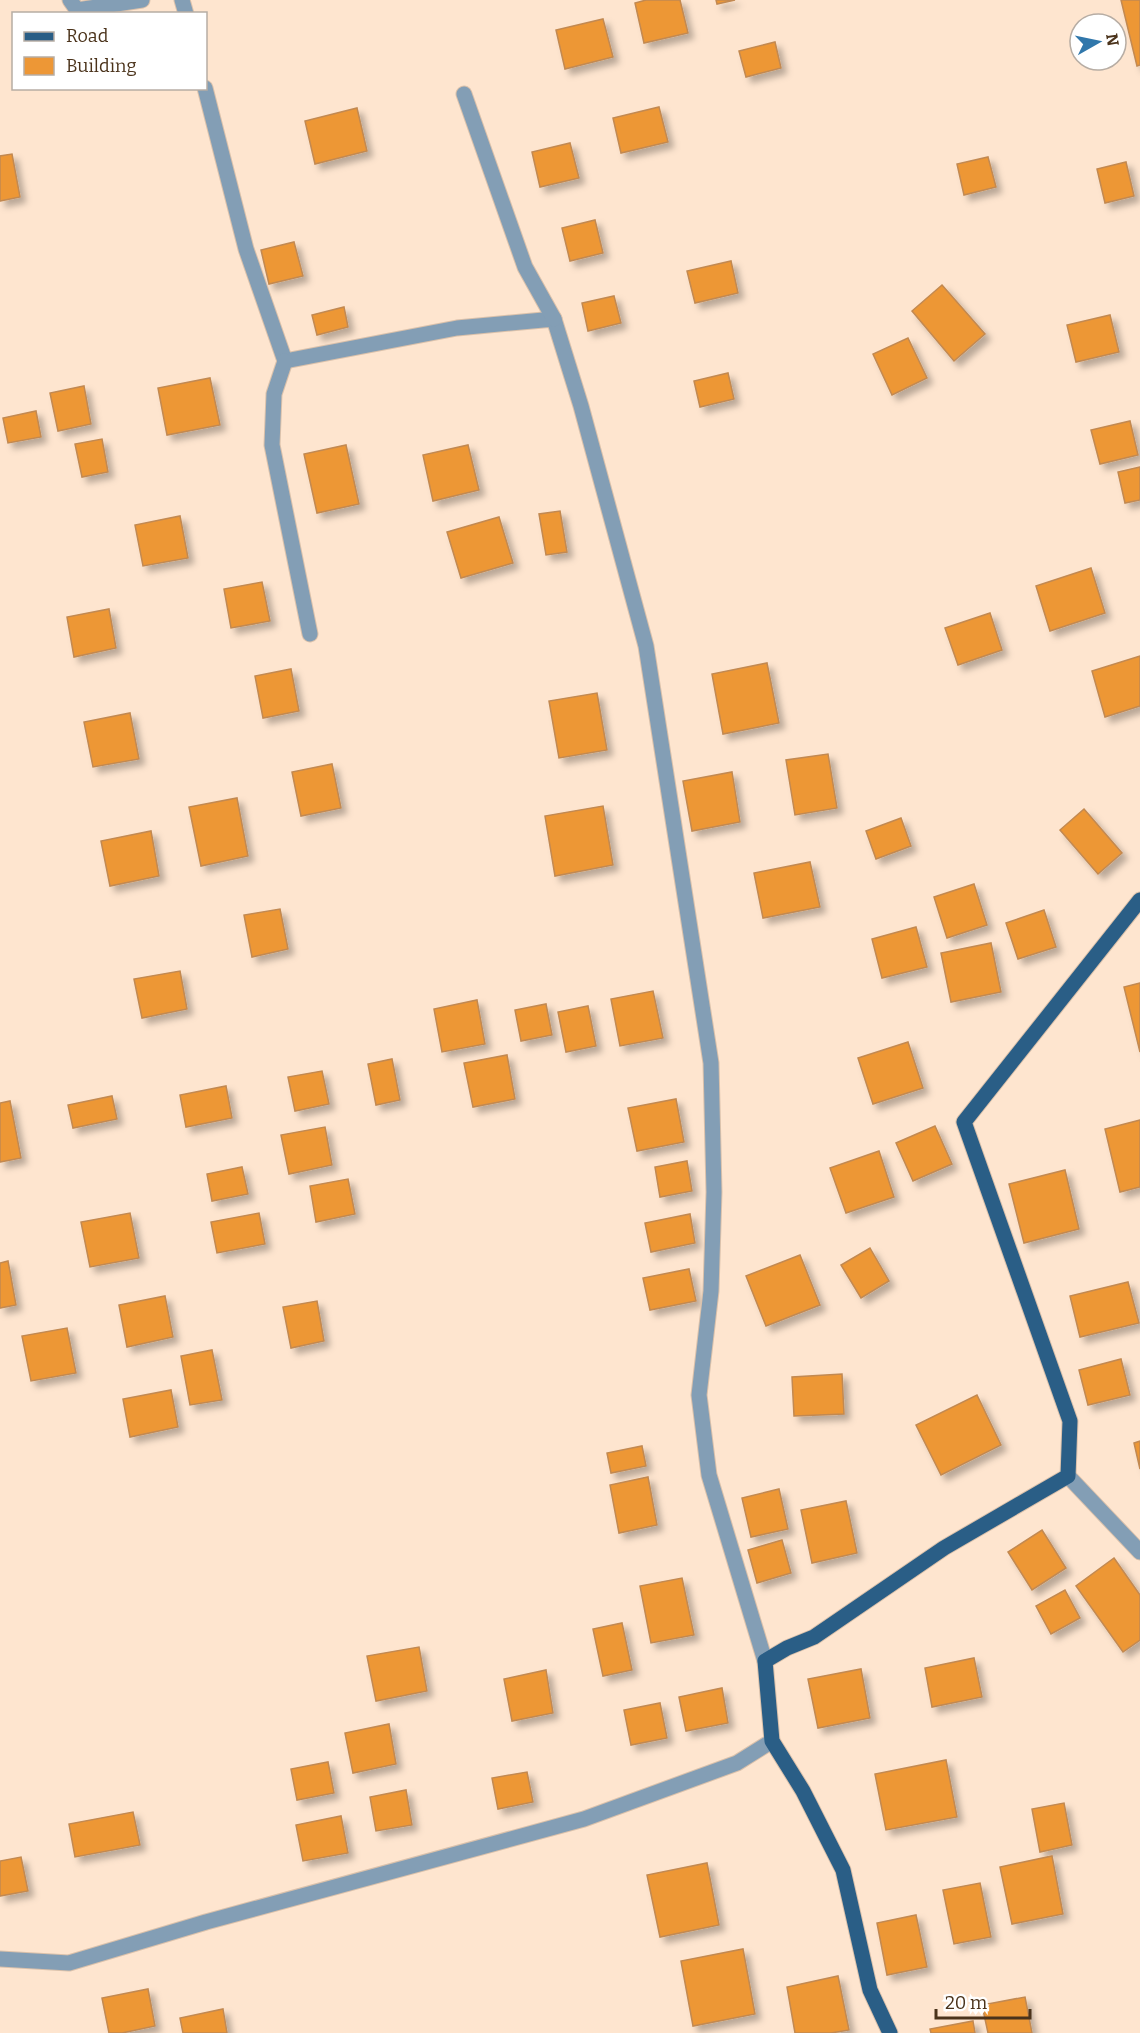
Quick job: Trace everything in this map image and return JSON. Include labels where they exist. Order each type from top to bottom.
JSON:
[{"type":"main road","points":[[890,2033],[870,1990],[843,1870],[803,1791],[772,1741],[765,1661],[787,1648],[814,1637],[944,1548],[1068,1476],[1070,1421],[964,1122],[1140,900]]},
{"type":"street","points":[[70,0],[76,10],[142,0]]},
{"type":"street","points":[[206,90],[246,249],[285,361],[274,394],[272,445],[310,634]]},
{"type":"street","points":[[464,94],[525,267],[554,319],[581,406],[646,646],[711,1063],[714,1192],[711,1291],[699,1395],[709,1475],[765,1661]]},
{"type":"street","points":[[285,361],[457,328],[554,319]]},
{"type":"street","points":[[1068,1476],[1140,1552]]},
{"type":"street","points":[[0,1960],[69,1963],[206,1922],[584,1819],[737,1763],[772,1741]]},
{"type":"building","points":[[646,0],[680,0],[688,33],[644,43],[635,3]]},
{"type":"building","points":[[716,0],[735,0],[717,4]]},
{"type":"building","points":[[1121,0],[1140,0],[1140,65],[1137,66],[1128,29],[1128,12],[1124,12]]},
{"type":"building","points":[[603,19],[613,57],[565,69],[556,30]]},
{"type":"building","points":[[775,42],[781,68],[746,77],[739,51]]},
{"type":"building","points":[[659,107],[668,142],[621,153],[613,118]]},
{"type":"building","points":[[357,108],[367,151],[315,164],[305,121]]},
{"type":"building","points":[[570,143],[579,178],[540,187],[532,152]]},
{"type":"building","points":[[12,154],[20,197],[0,201],[0,156]]},
{"type":"building","points":[[988,157],[996,187],[964,195],[957,164]]},
{"type":"building","points":[[1126,162],[1134,196],[1105,203],[1097,169]]},
{"type":"building","points":[[595,220],[603,253],[570,261],[562,228]]},
{"type":"building","points":[[294,242],[303,276],[269,284],[261,250]]},
{"type":"building","points":[[731,261],[738,293],[695,303],[687,271]]},
{"type":"building","points":[[942,285],[985,334],[954,361],[912,311]]},
{"type":"building","points":[[614,296],[621,323],[588,331],[582,303]]},
{"type":"building","points":[[344,307],[348,327],[317,335],[312,315]]},
{"type":"building","points":[[1110,315],[1119,352],[1076,362],[1067,325]]},
{"type":"building","points":[[908,338],[927,378],[892,395],[873,354]]},
{"type":"building","points":[[728,373],[734,399],[700,407],[694,381]]},
{"type":"building","points":[[210,378],[220,425],[167,435],[158,388]]},
{"type":"building","points":[[84,386],[91,424],[58,431],[50,393]]},
{"type":"building","points":[[36,411],[41,437],[8,443],[3,418]]},
{"type":"building","points":[[1130,421],[1138,455],[1100,464],[1091,430]]},
{"type":"building","points":[[102,439],[108,472],[82,477],[75,444]]},
{"type":"building","points":[[346,445],[359,504],[317,513],[304,454]]},
{"type":"building","points":[[468,445],[479,490],[433,501],[423,455]]},
{"type":"building","points":[[1140,467],[1140,500],[1125,503],[1118,472]]},
{"type":"building","points":[[560,511],[567,552],[546,555],[539,514]]},
{"type":"building","points":[[180,516],[188,558],[143,566],[135,525]]},
{"type":"building","points":[[499,517],[513,563],[461,578],[447,532]]},
{"type":"building","points":[[1091,568],[1105,613],[1050,631],[1036,586]]},
{"type":"building","points":[[262,582],[270,621],[231,628],[224,589]]},
{"type":"building","points":[[109,609],[116,648],[74,657],[67,617]]},
{"type":"building","points":[[990,613],[1002,650],[958,665],[945,628]]},
{"type":"building","points":[[1140,656],[1140,706],[1105,717],[1092,671]]},
{"type":"building","points":[[767,663],[779,723],[723,734],[712,674]]},
{"type":"building","points":[[291,669],[299,711],[263,718],[255,676]]},
{"type":"building","points":[[597,693],[607,750],[559,758],[549,701]]},
{"type":"building","points":[[130,713],[139,759],[93,767],[84,722]]},
{"type":"building","points":[[828,754],[837,808],[795,815],[786,760]]},
{"type":"building","points":[[332,764],[341,808],[301,816],[292,772]]},
{"type":"building","points":[[732,772],[740,822],[692,831],[683,781]]},
{"type":"building","points":[[237,798],[248,856],[201,866],[189,807]]},
{"type":"building","points":[[603,806],[613,865],[555,876],[545,816]]},
{"type":"building","points":[[1084,809],[1122,853],[1098,874],[1060,830]]},
{"type":"building","points":[[901,818],[911,846],[876,859],[866,831]]},
{"type":"building","points":[[151,831],[159,876],[110,886],[101,841]]},
{"type":"building","points":[[810,862],[820,907],[763,918],[754,873]]},
{"type":"building","points":[[974,884],[987,925],[947,938],[934,897]]},
{"type":"building","points":[[280,909],[288,949],[252,957],[244,915]]},
{"type":"building","points":[[1044,910],[1056,947],[1018,959],[1006,923]]},
{"type":"building","points":[[916,927],[927,967],[882,978],[872,939]]},
{"type":"building","points":[[991,943],[1001,992],[951,1002],[941,953]]},
{"type":"building","points":[[180,971],[187,1009],[142,1018],[134,979]]},
{"type":"building","points":[[1140,983],[1140,1052],[1124,987]]},
{"type":"building","points":[[653,991],[663,1038],[620,1046],[611,999]]},
{"type":"building","points":[[477,1000],[485,1044],[442,1052],[434,1009]]},
{"type":"building","points":[[546,1004],[552,1035],[521,1041],[515,1010]]},
{"type":"building","points":[[588,1006],[596,1046],[566,1052],[558,1012]]},
{"type":"building","points":[[908,1042],[923,1088],[873,1104],[858,1058]]},
{"type":"building","points":[[507,1055],[515,1099],[473,1107],[464,1063]]},
{"type":"building","points":[[392,1059],[400,1100],[376,1105],[368,1064]]},
{"type":"building","points":[[322,1071],[329,1104],[295,1111],[288,1077]]},
{"type":"building","points":[[226,1086],[232,1118],[186,1127],[180,1095]]},
{"type":"building","points":[[112,1096],[117,1119],[73,1128],[68,1105]]},
{"type":"building","points":[[676,1099],[684,1142],[637,1151],[628,1108]]},
{"type":"building","points":[[10,1101],[21,1158],[0,1162],[0,1103]]},
{"type":"building","points":[[1140,1120],[1140,1187],[1120,1192],[1105,1129]]},
{"type":"building","points":[[935,1126],[952,1164],[913,1181],[896,1143]]},
{"type":"building","points":[[325,1127],[332,1165],[289,1174],[281,1135]]},
{"type":"building","points":[[879,1151],[894,1197],[846,1213],[830,1168]]},
{"type":"building","points":[[687,1161],[692,1191],[660,1197],[655,1167]]},
{"type":"building","points":[[242,1167],[248,1194],[212,1201],[207,1174]]},
{"type":"building","points":[[1065,1170],[1079,1229],[1024,1243],[1009,1184]]},
{"type":"building","points":[[348,1179],[355,1214],[316,1222],[310,1186]]},
{"type":"building","points":[[130,1213],[139,1258],[90,1267],[81,1222]]},
{"type":"building","points":[[259,1213],[265,1244],[217,1253],[211,1222]]},
{"type":"building","points":[[690,1214],[695,1243],[651,1252],[645,1223]]},
{"type":"building","points":[[870,1248],[889,1281],[861,1298],[841,1265]]},
{"type":"building","points":[[800,1255],[820,1305],[766,1326],[746,1276]]},
{"type":"building","points":[[8,1261],[16,1305],[0,1308],[0,1263]]},
{"type":"building","points":[[689,1269],[696,1301],[650,1310],[643,1278]]},
{"type":"building","points":[[1128,1282],[1139,1323],[1080,1337],[1070,1296]]},
{"type":"building","points":[[165,1296],[173,1337],[127,1347],[119,1305]]},
{"type":"building","points":[[317,1301],[324,1341],[291,1348],[283,1307]]},
{"type":"building","points":[[67,1328],[76,1373],[31,1381],[22,1336]]},
{"type":"building","points":[[212,1350],[222,1400],[190,1405],[181,1356]]},
{"type":"building","points":[[1121,1359],[1130,1395],[1088,1405],[1079,1370]]},
{"type":"building","points":[[842,1374],[844,1414],[794,1416],[792,1377]]},
{"type":"building","points":[[171,1390],[178,1427],[130,1437],[123,1399]]},
{"type":"building","points":[[977,1395],[1001,1445],[941,1475],[916,1425]]},
{"type":"building","points":[[1140,1441],[1140,1469],[1134,1443]]},
{"type":"building","points":[[642,1446],[646,1466],[611,1473],[607,1453]]},
{"type":"building","points":[[648,1477],[657,1525],[619,1533],[610,1485]]},
{"type":"building","points":[[779,1489],[788,1529],[751,1537],[742,1498]]},
{"type":"building","points":[[846,1501],[857,1553],[812,1563],[801,1510]]},
{"type":"building","points":[[1042,1530],[1066,1568],[1032,1590],[1008,1552]]},
{"type":"building","points":[[782,1540],[791,1573],[757,1583],[748,1550]]},
{"type":"building","points":[[1114,1558],[1140,1595],[1140,1640],[1123,1652],[1076,1586]]},
{"type":"building","points":[[682,1578],[694,1635],[651,1643],[640,1586]]},
{"type":"building","points":[[1065,1590],[1080,1618],[1051,1634],[1036,1606]]},
{"type":"building","points":[[622,1623],[632,1670],[603,1676],[593,1629]]},
{"type":"building","points":[[419,1647],[427,1691],[376,1701],[367,1656]]},
{"type":"building","points":[[974,1658],[982,1697],[932,1707],[925,1668]]},
{"type":"building","points":[[861,1669],[870,1718],[818,1728],[808,1679]]},
{"type":"building","points":[[546,1670],[553,1713],[512,1721],[504,1679]]},
{"type":"building","points":[[722,1688],[728,1723],[686,1731],[679,1697]]},
{"type":"building","points":[[660,1703],[667,1738],[631,1745],[624,1710]]},
{"type":"building","points":[[389,1724],[396,1764],[353,1773],[345,1733]]},
{"type":"building","points":[[946,1760],[957,1817],[886,1830],[875,1774]]},
{"type":"building","points":[[328,1762],[334,1793],[297,1800],[291,1769]]},
{"type":"building","points":[[527,1772],[533,1802],[498,1809],[492,1778]]},
{"type":"building","points":[[406,1790],[412,1825],[376,1831],[370,1797]]},
{"type":"building","points":[[1064,1803],[1072,1845],[1040,1852],[1032,1809]]},
{"type":"building","points":[[133,1812],[140,1845],[75,1857],[69,1824]]},
{"type":"building","points":[[341,1816],[348,1853],[303,1861],[296,1825]]},
{"type":"building","points":[[1052,1856],[1063,1914],[1012,1924],[1000,1867]]},
{"type":"building","points":[[21,1857],[28,1891],[0,1896],[0,1861]]},
{"type":"building","points":[[707,1863],[719,1925],[660,1937],[647,1875]]},
{"type":"building","points":[[980,1883],[991,1937],[954,1944],[943,1890]]},
{"type":"building","points":[[916,1915],[927,1967],[887,1975],[877,1923]]},
{"type":"building","points":[[743,1949],[755,2014],[693,2026],[681,1961]]},
{"type":"building","points":[[838,1976],[849,2030],[831,2033],[795,2033],[787,1987]]},
{"type":"building","points":[[148,1989],[155,2026],[122,2033],[109,2033],[102,1998]]},
{"type":"building","points":[[1025,1997],[1032,2033],[988,2033],[982,2005]]},
{"type":"building","points":[[223,2009],[227,2033],[183,2033],[180,2018]]},
{"type":"building","points":[[973,2021],[975,2033],[931,2033],[930,2029]]}]
